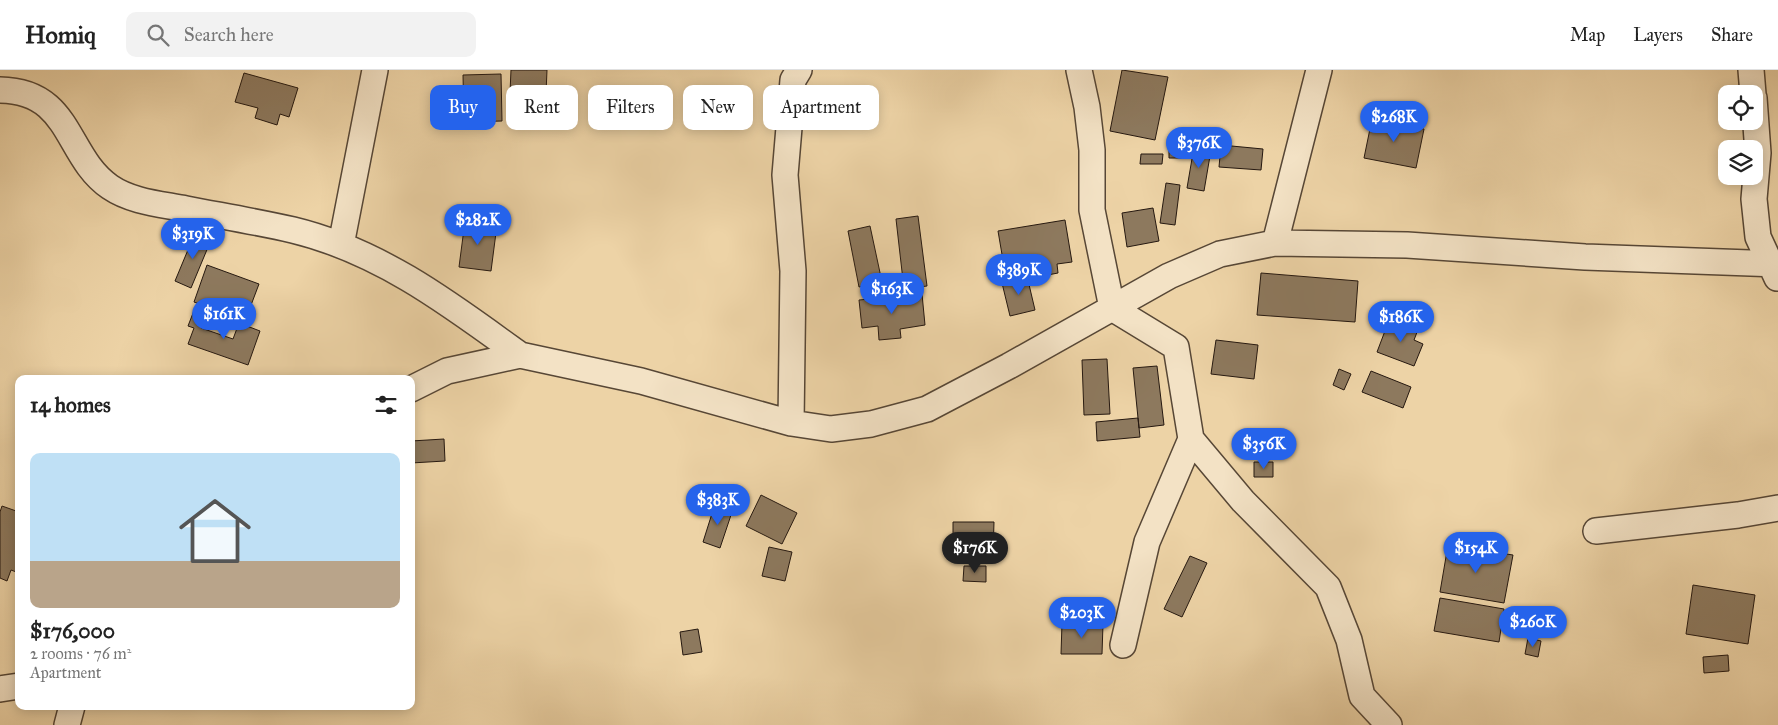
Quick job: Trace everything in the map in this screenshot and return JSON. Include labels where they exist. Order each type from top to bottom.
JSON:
[{"type":"street","points":[[341,245],[375,70]]},
{"type":"street","points":[[791,423],[793,271],[785,175],[794,80],[798,70]]},
{"type":"street","points":[[1080,70],[1092,150],[1092,210],[1112,308],[1176,347],[1191,439],[1243,501],[1328,587],[1349,640],[1362,696],[1390,725]]},
{"type":"street","points":[[1275,244],[1319,70]]},
{"type":"street","points":[[1752,70],[1753,85]]},
{"type":"street","points":[[0,90],[15,90],[40,100],[60,119],[96,174],[110,187],[136,199],[294,231],[341,245],[387,266],[432,292],[520,355],[641,381],[791,423],[831,429],[871,424],[927,409],[1009,366],[1169,276],[1220,254],[1275,244],[1407,245],[1776,269]]},
{"type":"street","points":[[1756,130],[1758,153],[1754,199],[1758,237],[1776,269]]},
{"type":"street","points":[[415,387],[447,371],[520,355]]},
{"type":"street","points":[[1123,645],[1147,542],[1191,439]]},
{"type":"street","points":[[1596,531],[1738,515],[1778,508]]},
{"type":"street","points":[[0,689],[15,687]]},
{"type":"street","points":[[67,725],[71,710]]},
{"type":"building","points":[[511,70],[547,70],[546,85],[510,85]]},
{"type":"building","points":[[1122,70],[1168,77],[1155,140],[1110,131]]},
{"type":"building","points":[[244,73],[298,88],[289,117],[280,114],[277,125],[255,118],[258,108],[235,102]]},
{"type":"building","points":[[501,74],[502,121],[496,121],[496,85],[463,85],[463,75]]},
{"type":"building","points":[[1372,119],[1424,129],[1416,168],[1364,158]]},
{"type":"building","points":[[1221,145],[1263,149],[1261,170],[1219,167]]},
{"type":"building","points":[[1194,147],[1211,150],[1204,191],[1187,188]]},
{"type":"building","points":[[1169,150],[1184,151],[1184,158],[1169,158]]},
{"type":"building","points":[[1141,154],[1163,154],[1162,164],[1140,164]]},
{"type":"building","points":[[1166,183],[1180,185],[1175,225],[1160,223]]},
{"type":"building","points":[[1153,208],[1159,241],[1127,247],[1122,213]]},
{"type":"building","points":[[918,216],[927,286],[904,289],[896,219]]},
{"type":"building","points":[[1065,220],[1072,262],[1057,264],[1058,273],[1037,277],[1035,267],[1005,272],[998,231]]},
{"type":"building","points":[[465,221],[497,225],[491,271],[459,267]]},
{"type":"building","points":[[870,226],[882,282],[859,287],[848,231]]},
{"type":"building","points":[[195,233],[211,240],[191,288],[175,281]]},
{"type":"building","points":[[207,265],[259,284],[245,321],[194,302]]},
{"type":"building","points":[[1261,273],[1358,281],[1355,322],[1257,315]]},
{"type":"building","points":[[1027,276],[1035,310],[1010,316],[1002,283]]},
{"type":"building","points":[[922,294],[925,325],[900,329],[901,338],[879,340],[878,326],[862,328],[859,300]]},
{"type":"building","points":[[195,308],[207,312],[201,328],[233,339],[239,323],[260,331],[248,365],[188,344],[194,328],[188,326]]},
{"type":"building","points":[[1403,321],[1419,327],[1414,340],[1423,344],[1414,366],[1377,352],[1388,323],[1400,328]]},
{"type":"building","points":[[1216,340],[1258,345],[1254,379],[1211,374]]},
{"type":"building","points":[[1107,359],[1110,414],[1084,415],[1082,360]]},
{"type":"building","points":[[1157,366],[1164,425],[1139,428],[1133,368]]},
{"type":"building","points":[[1339,369],[1351,374],[1344,390],[1333,385]]},
{"type":"building","points":[[1371,371],[1411,387],[1403,408],[1362,392]]},
{"type":"building","points":[[1138,418],[1140,437],[1097,441],[1096,422]]},
{"type":"building","points":[[444,439],[445,461],[415,463],[415,441]]},
{"type":"building","points":[[1254,462],[1273,462],[1273,477],[1254,477]]},
{"type":"building","points":[[761,495],[797,513],[782,544],[746,526]]},
{"type":"building","points":[[715,504],[733,509],[720,548],[703,542]]},
{"type":"building","points":[[2,506],[15,511],[15,572],[11,570],[7,581],[0,578],[0,512]]},
{"type":"building","points":[[953,522],[994,522],[993,555],[953,555]]},
{"type":"building","points":[[1448,545],[1513,555],[1504,603],[1440,592]]},
{"type":"building","points":[[769,547],[792,552],[785,581],[762,576]]},
{"type":"building","points":[[1190,556],[1207,563],[1182,617],[1164,609]]},
{"type":"building","points":[[964,566],[986,566],[986,582],[963,581]]},
{"type":"building","points":[[1693,585],[1755,595],[1748,644],[1686,634]]},
{"type":"building","points":[[1440,598],[1504,609],[1499,642],[1434,631]]},
{"type":"building","points":[[1062,623],[1103,624],[1102,654],[1061,654]]},
{"type":"building","points":[[698,629],[702,652],[683,655],[680,632]]},
{"type":"building","points":[[1528,638],[1541,641],[1538,657],[1525,654]]},
{"type":"building","points":[[1728,655],[1729,671],[1704,673],[1703,657]]}]
